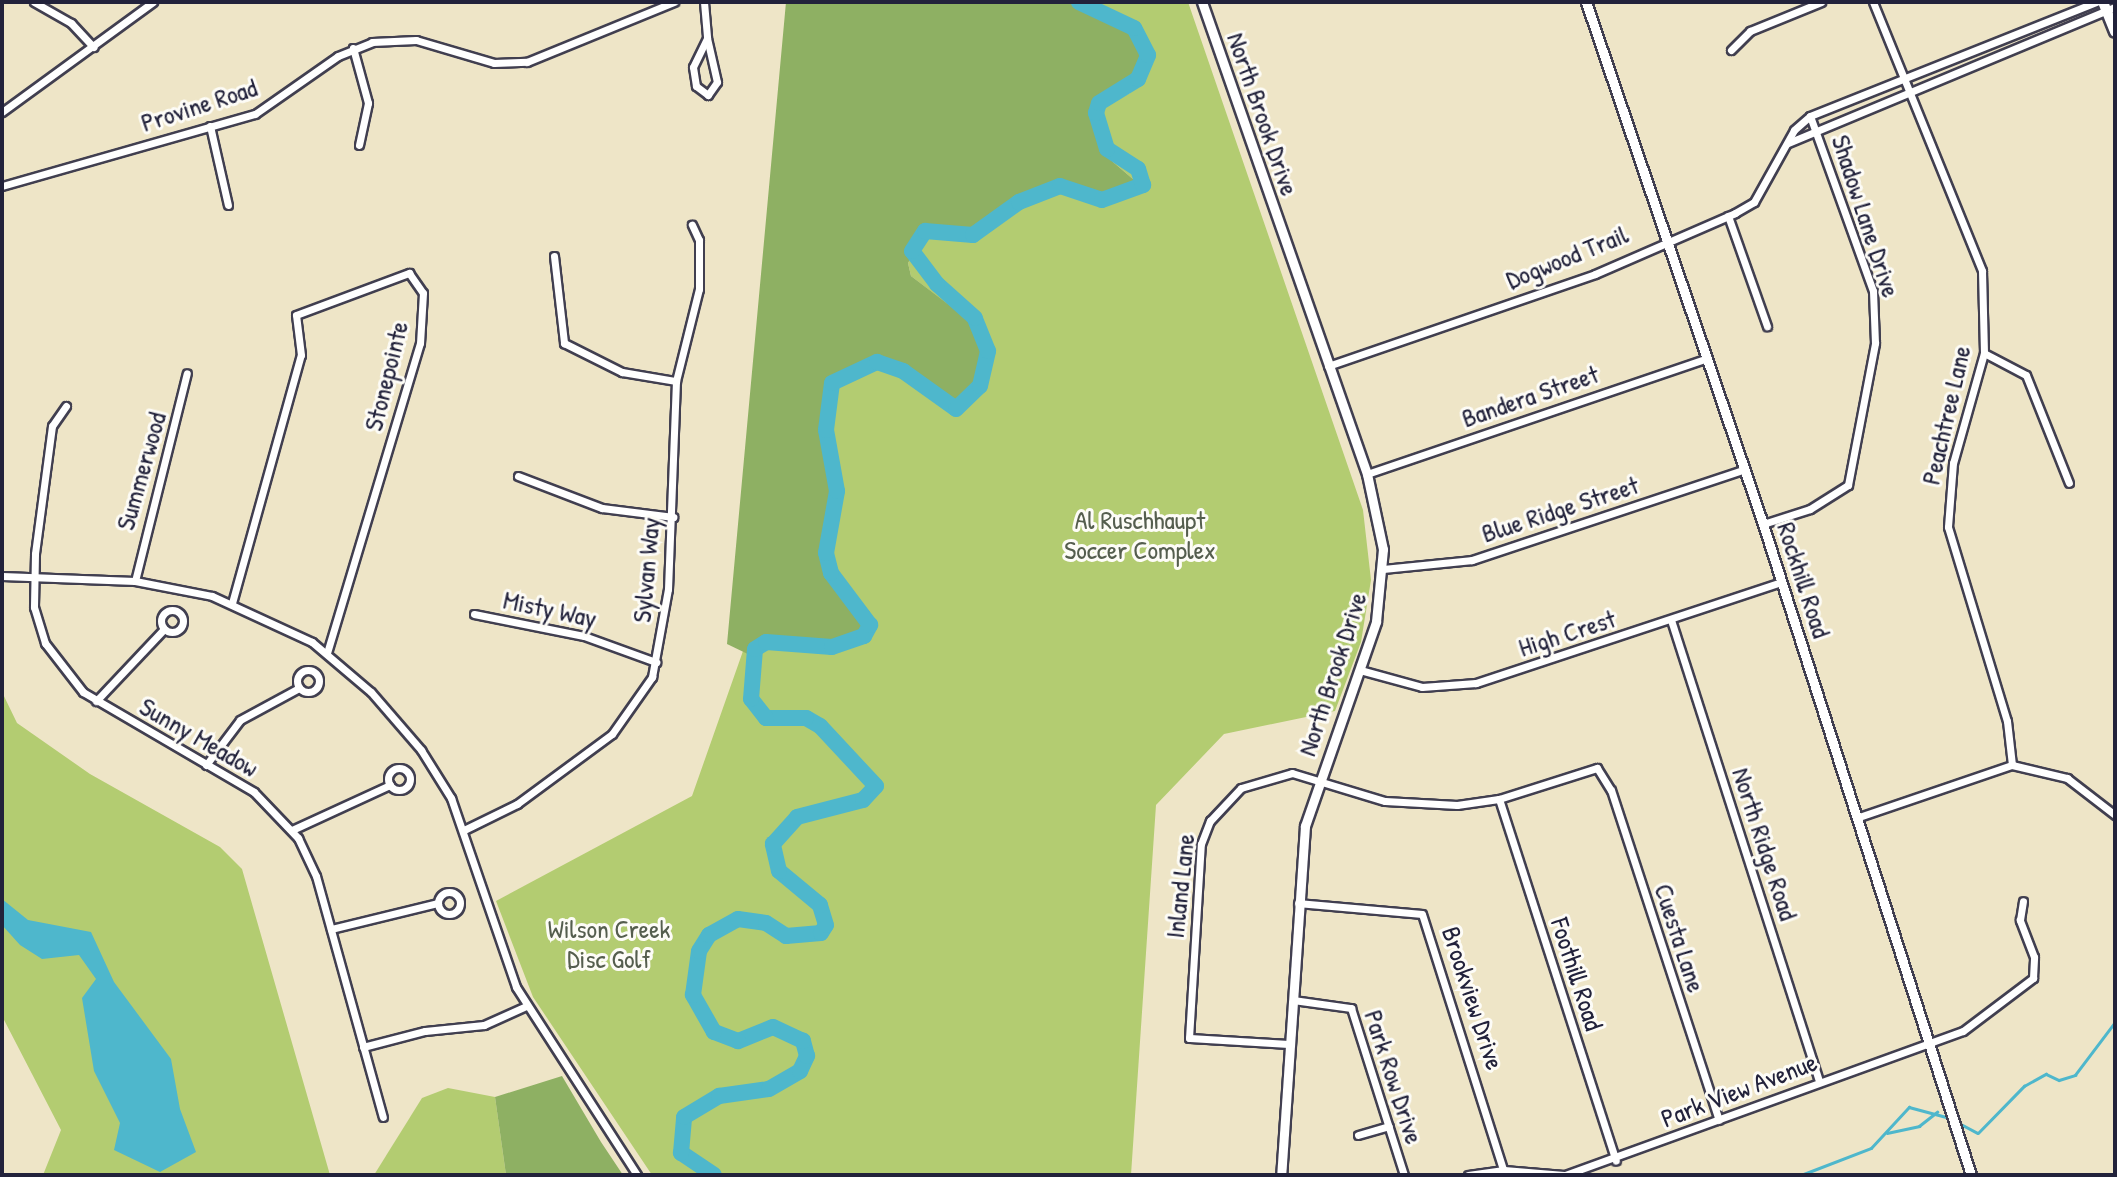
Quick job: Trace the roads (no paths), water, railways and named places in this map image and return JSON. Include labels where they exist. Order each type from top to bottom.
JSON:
[{"type":"main road","points":[[2109,7],[2115,32]]},
{"type":"street","points":[[34,2],[71,23],[93,47]]},
{"type":"street","points":[[2,112],[153,2]]},
{"type":"street","name":"Provine Road","points":[[2,186],[266,109],[353,48],[400,37],[494,63],[527,62],[674,2]]},
{"type":"street","points":[[704,2],[707,38],[717,82],[708,94],[696,86],[693,68],[707,38]]},
{"type":"street","name":"North Brook Drive","points":[[1202,2],[1367,474],[1384,569],[1360,670],[1318,781],[1304,835],[1281,1175]]},
{"type":"street","name":"Rockhill Road","points":[[1586,2],[1745,469],[1859,817],[1971,1175]]},
{"type":"street","points":[[1731,50],[1750,31],[1821,2]]},
{"type":"street","name":"Peachtree Lane","points":[[1873,2],[1912,88],[1978,254],[1984,353],[1952,463],[1948,527],[2007,721],[2012,765]]},
{"type":"street","name":"Dogwood Trail","points":[[1328,366],[1595,274],[1667,237],[1728,216],[1754,202],[1788,143],[1810,116],[1906,74],[2095,2]]},
{"type":"street","points":[[1788,143],[1815,129],[2109,7]]},
{"type":"street","points":[[353,48],[368,103],[359,145]]},
{"type":"street","name":"Shadow Lane Drive","points":[[1763,524],[1810,509],[1848,485],[1875,344],[1873,291],[1810,116]]},
{"type":"street","points":[[210,126],[228,205]]},
{"type":"street","points":[[1728,216],[1767,326]]},
{"type":"street","name":"Sylvan Way","points":[[466,829],[517,804],[612,734],[639,702],[656,662],[673,517],[676,381],[699,289],[699,240],[692,225]]},
{"type":"street","points":[[554,256],[564,343],[622,372],[676,381]]},
{"type":"street","name":"Stonepointe","points":[[232,603],[301,355],[296,316],[409,274],[423,293],[420,343],[327,653]]},
{"type":"street","points":[[1984,353],[2026,375],[2069,482]]},
{"type":"street","name":"Bandera Street","points":[[1367,474],[1708,358]]},
{"type":"street","name":"Summerwood","points":[[135,581],[187,373]]},
{"type":"street","name":"Sunny Meadow","points":[[66,405],[52,426],[33,576],[45,643],[66,677],[96,701],[261,796],[292,830],[312,866],[383,1117]]},
{"type":"street","name":"Blue Ridge Street","points":[[1384,569],[1472,560],[1745,469]]},
{"type":"street","points":[[518,476],[596,506],[673,517]]},
{"type":"street","points":[[2,576],[135,581],[232,603],[327,653],[405,729],[466,829],[500,949],[526,1006],[637,1175]]},
{"type":"street","name":"High Crest","points":[[1360,670],[1409,685],[1457,686],[1671,620],[1782,582]]},
{"type":"street","name":"Misty Way","points":[[474,614],[584,636],[656,662]]},
{"type":"street","name":"North Ridge Road","points":[[1671,620],[1819,1081]]},
{"type":"street","points":[[96,701],[164,629]]},
{"type":"street","points":[[206,765],[240,720],[299,688]]},
{"type":"street","points":[[1859,817],[2012,765],[2067,778],[2115,815]]},
{"type":"street","name":"Inland Lane","points":[[1289,1044],[1189,1038],[1206,827],[1253,780],[1292,773],[1414,804],[1499,799],[1600,769]]},
{"type":"street","name":"Cuesta Lane","points":[[1600,769],[1719,1119]]},
{"type":"street","points":[[292,830],[390,785]]},
{"type":"street","name":"Foothill Road","points":[[1499,799],[1616,1161]]},
{"type":"street","name":"Park View Avenue","points":[[1468,1175],[1565,1175],[1616,1161],[1819,1081],[1929,1046],[1973,1025],[2032,981],[2035,961],[2020,920],[2023,901]]},
{"type":"street","points":[[331,929],[439,903]]},
{"type":"street","name":"Brookview Drive","points":[[1298,903],[1422,915],[1505,1173]]},
{"type":"street","name":"Park Row Drive","points":[[1293,1000],[1351,1008],[1404,1175]]},
{"type":"street","points":[[363,1047],[425,1031],[484,1025],[526,1006]]},
{"type":"street","points":[[1358,1135],[1388,1126]]},
{"type":"water","points":[[2,899],[28,920],[91,932],[114,982],[171,1059],[180,1109],[196,1152],[160,1172],[114,1150],[120,1123],[94,1071],[82,998],[96,979],[79,955],[42,959],[20,945],[2,925]]},
{"type":"waterway","points":[[714,1175],[681,1153],[684,1117],[719,1096],[769,1089],[800,1071],[807,1056],[803,1041],[773,1027],[738,1041],[714,1032],[693,995],[699,951],[709,935],[738,919],[766,923],[786,936],[821,933],[826,925],[820,905],[779,871],[773,844],[797,817],[863,800],[876,786],[820,726],[806,718],[766,718],[751,699],[755,649],[766,642],[832,647],[864,636],[870,625],[831,573],[826,553],[837,491],[826,430],[832,383],[877,362],[903,371],[956,409],[980,386],[988,351],[975,318],[937,284],[912,251],[925,231],[973,235],[1019,202],[1060,186],[1102,200],[1143,185],[1138,169],[1107,149],[1096,113],[1099,103],[1138,79],[1148,55],[1134,28],[1079,2]]},
{"type":"waterway","points":[[1959,1123],[1978,1133],[2024,1086],[2046,1074],[2059,1080],[2075,1075],[2115,1022]]},
{"type":"waterway","points":[[1801,1175],[1871,1148],[1909,1107],[1950,1118]]},
{"type":"waterway","points":[[1887,1133],[1919,1126],[1937,1112]]},
{"type":"park label","name":"Al Ruschhaupt Soccer Complex","points":[[1140,535]]},
{"type":"park label","name":"Wilson Creek Disc Golf","points":[[609,944]]}]
